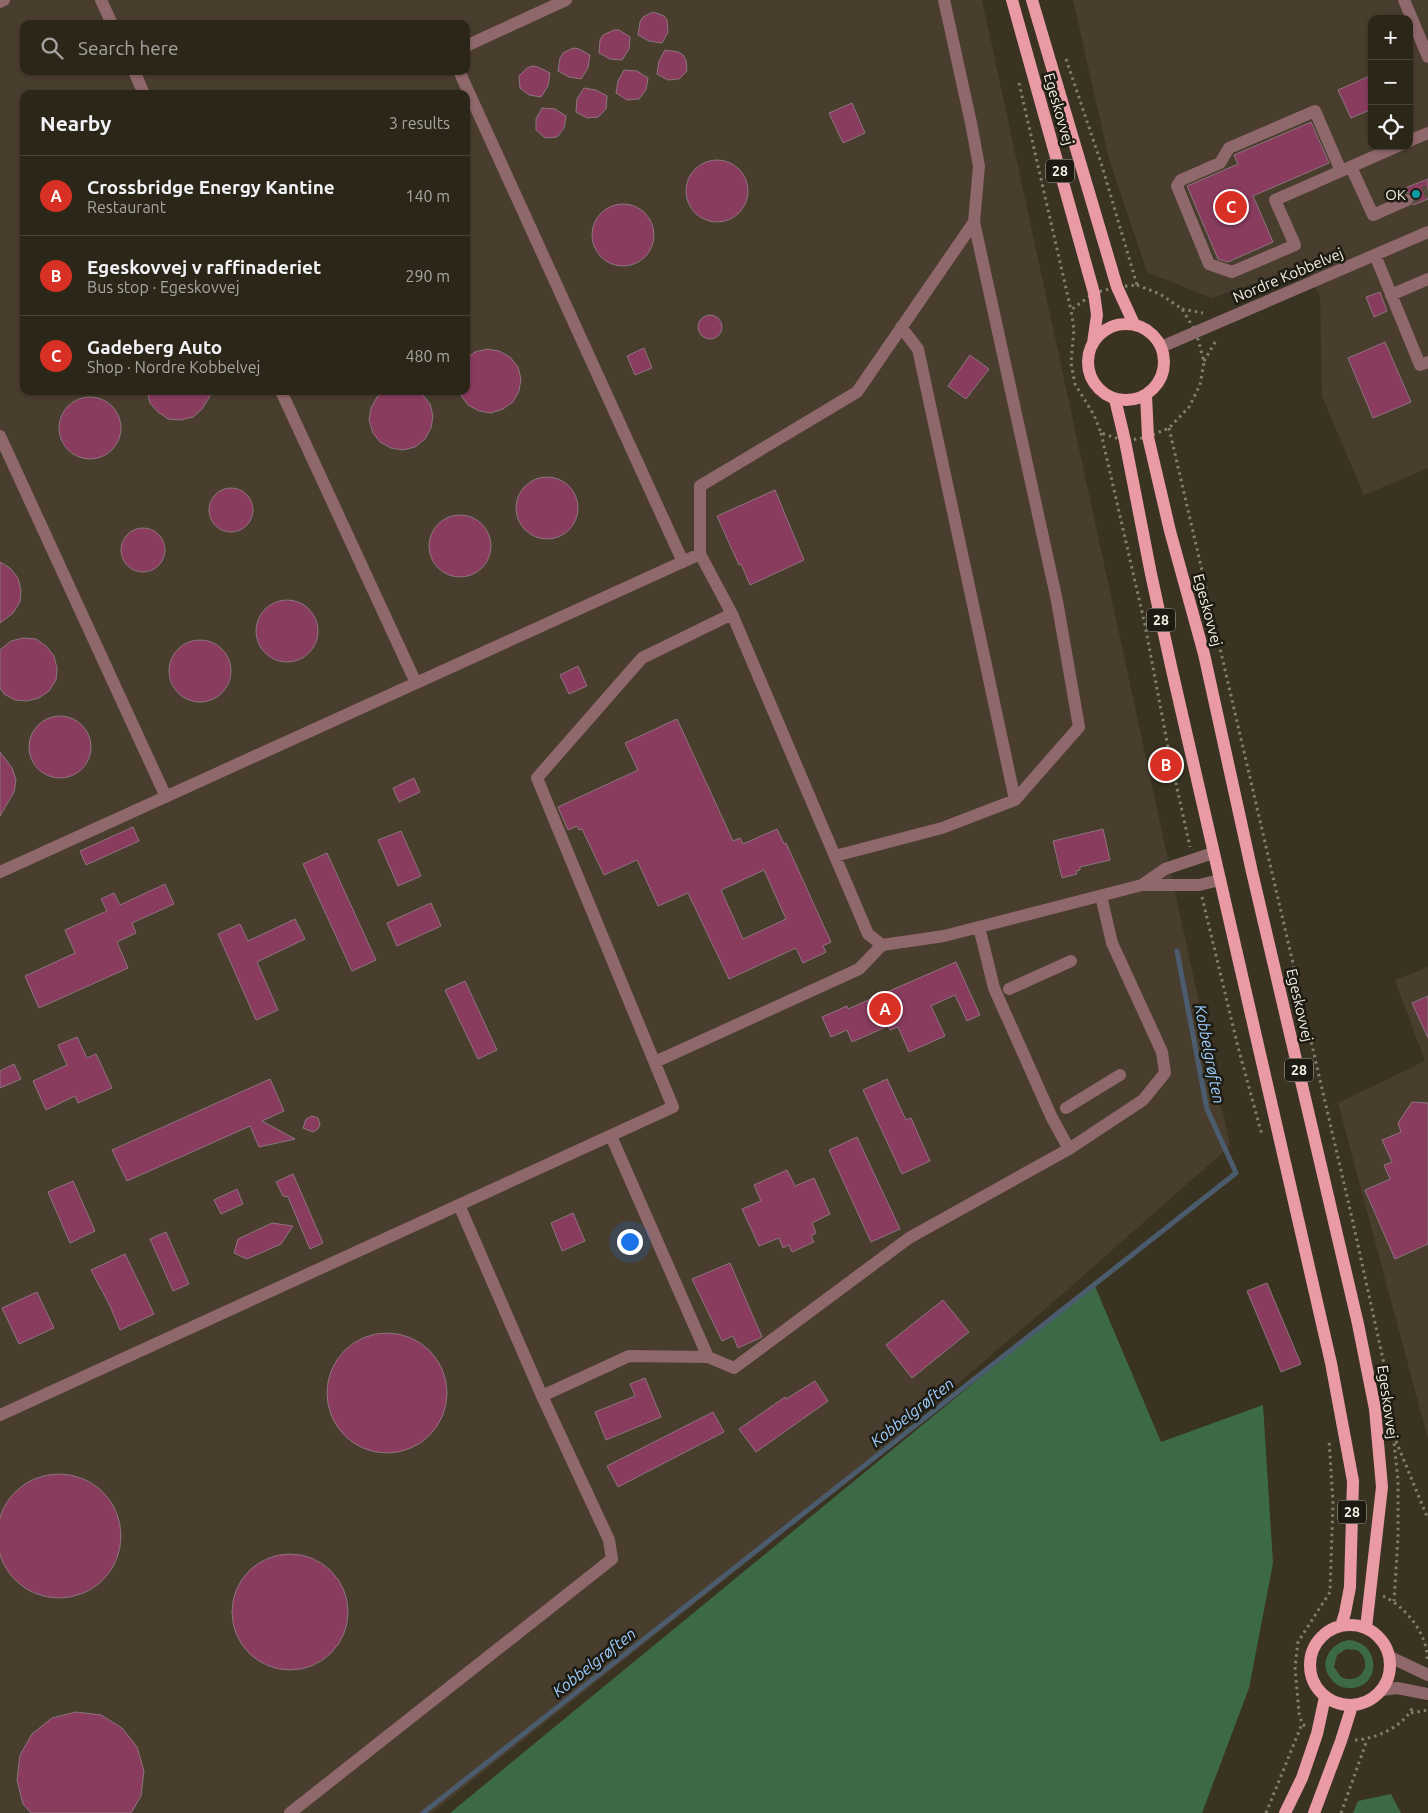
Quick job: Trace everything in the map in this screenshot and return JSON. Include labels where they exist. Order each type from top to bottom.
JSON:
[{"type":"main road","name":"Egeskovvej","points":[[1012,0],[1094,293],[1097,315],[1092,343]]},
{"type":"main road","name":"Egeskovvej","points":[[1032,0],[1117,287],[1134,324]]},
{"type":"main road","points":[[1092,343],[1102,332],[1112,326],[1134,324],[1151,334],[1161,347],[1164,368],[1156,386],[1146,395],[1134,400],[1115,399]]},
{"type":"main road","name":"28","points":[[1092,343],[1087,358],[1089,374],[1096,387],[1103,394],[1115,399],[1126,441],[1151,574],[1213,853],[1329,1354],[1353,1481],[1350,1587],[1341,1626]]},
{"type":"main road","name":"Egeskovvej","points":[[1146,395],[1148,437],[1170,531],[1206,664],[1252,872],[1358,1324],[1374,1409],[1382,1487],[1366,1628]]},
{"type":"main road","points":[[1349,1624],[1366,1628],[1382,1640],[1390,1657],[1389,1674],[1382,1690],[1369,1701],[1352,1706],[1338,1704],[1324,1697],[1312,1681],[1309,1661],[1316,1642],[1327,1632],[1341,1626],[1349,1624]]},
{"type":"main road","points":[[1285,1813],[1302,1778],[1317,1734],[1324,1697]]},
{"type":"main road","points":[[1314,1813],[1352,1706]]},
{"type":"street","points":[[0,2],[4,0]]},
{"type":"street","points":[[101,0],[110,20]]},
{"type":"street","points":[[470,44],[566,0]]},
{"type":"street","points":[[835,856],[942,828],[1015,800],[1079,727],[1057,601],[974,222],[979,166],[944,0]]},
{"type":"street","points":[[1404,0],[1423,30],[1428,57]]},
{"type":"street","points":[[136,75],[142,90]]},
{"type":"street","points":[[462,75],[469,90]]},
{"type":"street","points":[[470,93],[683,562]]},
{"type":"street","name":"Nordre Kobbelvej","points":[[1346,169],[1314,111],[1229,148],[1220,164],[1181,180],[1177,186],[1209,264],[1232,272],[1295,245],[1275,200],[1346,169],[1389,150]]},
{"type":"street","points":[[1413,139],[1428,133]]},
{"type":"street","points":[[1346,169],[1372,215],[1407,200]]},
{"type":"street","points":[[882,945],[868,934],[732,614],[700,554],[700,486],[857,392],[974,222]]},
{"type":"street","name":"Nordre Kobbelvej","points":[[1161,347],[1428,232]]},
{"type":"street","points":[[1375,256],[1420,365],[1428,362]]},
{"type":"street","points":[[1391,295],[1428,279]]},
{"type":"street","points":[[902,327],[918,349],[1015,800]]},
{"type":"street","points":[[283,395],[416,683]]},
{"type":"street","points":[[0,436],[166,797]]},
{"type":"street","points":[[0,872],[700,554]]},
{"type":"street","points":[[0,1415],[673,1107],[537,778],[642,658],[732,614]]},
{"type":"street","points":[[1142,885],[1165,869],[1213,853]]},
{"type":"street","points":[[655,1062],[859,969],[882,945],[944,936],[1142,885],[1199,885],[1220,880]]},
{"type":"street","points":[[542,1396],[629,1356],[708,1357],[734,1368],[909,1238],[1069,1149],[1144,1100],[1165,1073],[1162,1052],[1112,943],[1101,896]]},
{"type":"street","points":[[979,927],[994,988],[1052,1118],[1069,1149]]},
{"type":"street","points":[[1009,989],[1071,961]]},
{"type":"street","points":[[1066,1108],[1120,1075]]},
{"type":"street","points":[[611,1136],[708,1357]]},
{"type":"street","points":[[290,1813],[612,1559],[609,1540],[542,1396],[459,1205]]},
{"type":"street","points":[[1390,1657],[1427,1675]]},
{"type":"street","points":[[1382,1690],[1397,1688],[1424,1693]]},
{"type":"path","points":[[1065,55],[1102,166],[1137,286]]},
{"type":"path","points":[[1018,81],[1071,310],[1074,329],[1070,363],[1075,384],[1094,414],[1101,433],[1145,624],[1168,747],[1192,859]]},
{"type":"path","points":[[1071,310],[1094,293],[1117,287],[1137,286],[1160,294],[1182,309],[1196,332],[1204,362],[1200,385],[1189,407],[1169,428],[1148,437],[1126,441],[1101,433]]},
{"type":"path","points":[[1199,885],[1238,1048],[1265,1144]]},
{"type":"path","points":[[1394,1437],[1428,1519]]},
{"type":"path","points":[[1266,1813],[1302,1724],[1299,1713],[1295,1667],[1298,1642],[1330,1592],[1333,1503],[1329,1438]]},
{"type":"path","points":[[1330,1592],[1350,1587]]},
{"type":"path","points":[[1371,1590],[1394,1601],[1408,1615],[1421,1635],[1428,1652],[1427,1675]]},
{"type":"path","points":[[1341,1741],[1367,1740],[1392,1729],[1410,1713],[1424,1693]]},
{"type":"path","points":[[1410,1713],[1428,1710]]},
{"type":"path","points":[[1302,1724],[1317,1734]]},
{"type":"path","points":[[1341,1813],[1367,1740]]},
{"type":"shaded area","points":[[0,0],[982,0],[1230,1146],[1058,1298],[776,1539],[432,1813],[0,1813]]},
{"type":"shaded area","points":[[1073,0],[1428,0],[1428,468],[1364,495],[1322,396],[1320,296],[1304,266],[1212,298],[1147,272],[1109,159]]},
{"type":"shaded area","points":[[1428,967],[1428,1439],[1338,1103],[1425,1061],[1395,980]]},
{"type":"green space","points":[[1094,1284],[1161,1442],[1263,1405],[1273,1563],[1249,1688],[1202,1813],[450,1813]]},
{"type":"green space","points":[[1349,1640],[1360,1643],[1372,1657],[1372,1674],[1360,1686],[1342,1687],[1337,1685],[1328,1674],[1326,1661],[1328,1655],[1336,1645]],"holes":[[[1346,1649],[1357,1650],[1365,1661],[1363,1672],[1360,1676],[1354,1678],[1341,1677],[1334,1667],[1337,1655]]]},
{"type":"green space","points":[[1391,1794],[1401,1813],[1353,1813],[1358,1801]]},
{"type":"building","points":[[653,12],[664,16],[667,20],[668,32],[662,43],[649,41],[638,35],[640,22],[643,17]]},
{"type":"building","points":[[619,30],[630,37],[629,49],[622,60],[610,59],[599,53],[600,40],[603,35]]},
{"type":"building","points":[[573,48],[590,55],[588,68],[581,79],[569,77],[558,71],[560,58],[563,53]]},
{"type":"building","points":[[665,50],[678,52],[686,60],[687,71],[679,79],[668,80],[657,74],[659,61]]},
{"type":"building","points":[[533,66],[550,73],[548,86],[541,97],[529,95],[520,88],[519,76],[527,68]]},
{"type":"building","points":[[624,70],[637,71],[648,78],[646,90],[639,99],[627,100],[616,93],[618,81]]},
{"type":"building","points":[[1368,77],[1368,111],[1351,118],[1338,90]]},
{"type":"building","points":[[584,88],[596,90],[607,96],[606,109],[598,117],[587,118],[576,112],[577,99]]},
{"type":"building","points":[[852,103],[865,133],[843,143],[829,113]]},
{"type":"building","points":[[542,108],[555,109],[566,116],[564,128],[557,137],[545,138],[536,130],[536,119]]},
{"type":"building","points":[[1311,122],[1329,163],[1253,196],[1273,242],[1228,262],[1218,259],[1187,186],[1238,164],[1234,155]]},
{"type":"building","points":[[711,160],[723,160],[739,169],[746,179],[748,191],[746,203],[739,213],[723,222],[711,222],[700,217],[691,208],[686,197],[686,185],[691,174],[700,165]]},
{"type":"building","name":"OK","points":[[1428,179],[1428,199],[1413,205],[1415,201],[1414,196],[1408,192],[1404,193],[1402,189]]},
{"type":"building","points":[[617,204],[629,204],[645,213],[652,223],[654,235],[652,247],[645,257],[629,266],[617,266],[606,261],[597,252],[592,241],[592,229],[597,218],[606,209]]},
{"type":"building","points":[[1380,292],[1387,311],[1374,317],[1366,297]]},
{"type":"building","points":[[710,315],[719,318],[722,327],[719,336],[710,339],[701,336],[698,327],[701,318]]},
{"type":"building","points":[[1385,342],[1411,402],[1373,418],[1348,358]]},
{"type":"building","points":[[644,348],[652,368],[635,375],[627,356]]},
{"type":"building","points":[[487,349],[499,351],[510,357],[518,367],[521,379],[519,391],[513,402],[503,409],[491,413],[479,411],[468,405],[461,395],[470,395],[470,356],[475,352]]},
{"type":"building","points":[[970,355],[989,369],[966,399],[948,386]]},
{"type":"building","points":[[148,395],[211,395],[202,409],[193,417],[181,420],[168,419],[150,403]]},
{"type":"building","points":[[380,395],[423,395],[430,404],[433,416],[431,428],[425,439],[415,447],[403,450],[391,448],[380,442],[373,433],[369,420],[371,408]]},
{"type":"building","points":[[84,397],[96,397],[112,406],[119,416],[121,428],[119,440],[112,450],[96,459],[84,459],[73,454],[64,445],[59,434],[59,422],[64,411],[73,402]]},
{"type":"building","points":[[541,477],[553,477],[569,486],[576,496],[578,508],[576,520],[569,530],[553,539],[541,539],[530,534],[521,525],[516,514],[516,502],[521,491],[530,482]]},
{"type":"building","points":[[227,488],[235,488],[247,494],[253,510],[247,526],[235,532],[227,532],[215,526],[209,514],[209,506],[215,494]]},
{"type":"building","points":[[775,490],[804,560],[750,585],[717,516]]},
{"type":"building","points":[[454,515],[466,515],[482,524],[489,534],[491,546],[489,558],[482,568],[466,577],[454,577],[443,572],[434,563],[429,552],[429,540],[434,529],[443,520]]},
{"type":"building","points":[[139,528],[147,528],[159,534],[165,550],[159,566],[147,572],[139,572],[127,566],[121,554],[121,546],[127,534]]},
{"type":"building","points":[[0,562],[10,568],[18,578],[21,590],[20,602],[13,613],[0,623]]},
{"type":"building","points":[[281,600],[293,600],[309,609],[316,619],[318,631],[316,643],[309,653],[293,662],[281,662],[270,657],[261,648],[256,637],[256,625],[261,614],[270,605]]},
{"type":"building","points":[[23,638],[36,639],[46,646],[54,656],[57,668],[56,680],[49,691],[39,698],[27,701],[15,700],[4,694],[0,688],[0,650],[11,641]]},
{"type":"building","points":[[194,640],[206,640],[222,649],[229,659],[231,671],[229,683],[222,693],[206,702],[194,702],[183,697],[174,688],[169,677],[169,665],[174,654],[183,645]]},
{"type":"building","points":[[578,666],[587,686],[569,694],[560,675]]},
{"type":"building","points":[[54,716],[66,716],[82,725],[89,735],[91,747],[89,759],[82,769],[66,778],[54,778],[43,773],[34,764],[29,753],[29,741],[34,730],[43,721]]},
{"type":"building","points":[[677,719],[733,841],[740,838],[743,844],[777,829],[784,844],[786,843],[831,942],[823,946],[826,952],[803,963],[796,948],[729,979],[688,893],[658,906],[637,860],[604,875],[582,829],[579,830],[577,826],[568,830],[558,807],[638,770],[625,743]],"holes":[[[764,870],[786,919],[743,939],[721,890]]]},
{"type":"building","points":[[0,752],[12,768],[16,780],[14,792],[0,816]]},
{"type":"building","points":[[414,778],[420,792],[399,802],[393,788]]},
{"type":"building","points":[[133,827],[139,841],[86,865],[80,851]]},
{"type":"building","points":[[1103,829],[1110,860],[1080,867],[1080,870],[1076,871],[1077,874],[1062,878],[1053,841]]},
{"type":"building","points":[[401,831],[421,876],[398,886],[378,840]]},
{"type":"building","points":[[327,853],[376,960],[352,971],[303,864]]},
{"type":"building","points":[[165,884],[174,904],[132,923],[136,933],[117,942],[128,968],[39,1008],[25,976],[75,953],[65,930],[107,911],[101,899],[114,893],[120,905]]},
{"type":"building","points":[[431,903],[441,926],[397,946],[387,923]]},
{"type":"building","points":[[295,919],[305,939],[257,962],[278,1010],[256,1020],[218,934],[240,924],[248,941]]},
{"type":"building","points":[[956,962],[980,1015],[967,1021],[955,995],[931,1006],[945,1036],[909,1052],[898,1027],[890,1030],[888,1026],[852,1042],[847,1030],[831,1037],[822,1017],[847,1006],[848,1009]]},
{"type":"building","points":[[465,981],[497,1050],[478,1059],[445,990]]},
{"type":"building","points":[[1428,996],[1428,1038],[1412,1003]]},
{"type":"building","points":[[77,1037],[87,1058],[96,1054],[112,1088],[78,1103],[75,1096],[46,1110],[33,1081],[67,1065],[58,1045]]},
{"type":"building","points":[[14,1064],[21,1079],[0,1088],[0,1071]]},
{"type":"building","points":[[270,1079],[284,1111],[262,1121],[295,1139],[259,1147],[250,1126],[127,1181],[112,1150]]},
{"type":"building","points":[[887,1079],[906,1120],[911,1118],[930,1161],[902,1174],[863,1090]]},
{"type":"building","points":[[1412,1102],[1428,1103],[1428,1244],[1395,1259],[1365,1190],[1390,1179],[1384,1165],[1392,1162],[1382,1140],[1401,1132],[1398,1123]]},
{"type":"building","points":[[312,1116],[318,1118],[320,1124],[318,1129],[313,1132],[303,1128],[306,1119]]},
{"type":"building","points":[[857,1137],[900,1229],[871,1242],[829,1150]]},
{"type":"building","points":[[787,1170],[795,1186],[814,1178],[830,1214],[812,1223],[816,1233],[811,1236],[814,1242],[792,1252],[789,1245],[783,1248],[779,1238],[759,1246],[742,1209],[761,1201],[754,1185]]},
{"type":"building","points":[[293,1174],[323,1243],[310,1249],[288,1197],[283,1196],[276,1182]]},
{"type":"building","points":[[73,1181],[95,1231],[70,1243],[48,1192]]},
{"type":"building","points":[[237,1189],[243,1204],[221,1214],[214,1200]]},
{"type":"building","points":[[573,1213],[585,1241],[562,1251],[551,1223]]},
{"type":"building","points":[[272,1223],[293,1226],[281,1244],[247,1259],[234,1253],[238,1239]]},
{"type":"building","points":[[166,1232],[189,1284],[173,1291],[150,1239]]},
{"type":"building","points":[[125,1254],[154,1314],[120,1330],[91,1270]]},
{"type":"building","points":[[730,1263],[762,1337],[738,1348],[733,1336],[722,1341],[692,1279]]},
{"type":"building","points":[[1267,1283],[1301,1364],[1281,1372],[1247,1291]]},
{"type":"building","points":[[37,1292],[54,1328],[19,1344],[2,1308]]},
{"type":"building","points":[[943,1300],[969,1332],[912,1378],[886,1345]]},
{"type":"building","points":[[387,1333],[410,1337],[430,1350],[443,1370],[447,1393],[443,1416],[430,1436],[410,1449],[387,1453],[364,1449],[344,1436],[331,1416],[327,1393],[331,1370],[344,1350],[364,1337]]},
{"type":"building","points":[[645,1378],[661,1417],[606,1440],[595,1412],[635,1396],[630,1384]]},
{"type":"building","points":[[815,1381],[828,1401],[756,1452],[739,1429],[785,1397],[786,1399]]},
{"type":"building","points":[[713,1412],[724,1432],[618,1487],[607,1466]]},
{"type":"building","points":[[47,1475],[71,1475],[94,1484],[111,1501],[120,1524],[120,1548],[111,1571],[94,1588],[71,1597],[47,1597],[24,1588],[7,1571],[-1,1551],[-1,1521],[7,1501],[24,1484]]},
{"type":"building","points":[[290,1554],[312,1558],[331,1571],[344,1590],[348,1612],[344,1634],[331,1653],[312,1666],[290,1670],[268,1666],[249,1653],[236,1634],[232,1612],[236,1590],[249,1571],[268,1558]]},
{"type":"building","points":[[76,1712],[101,1715],[122,1728],[137,1747],[144,1771],[141,1796],[131,1813],[31,1813],[23,1804],[17,1780],[20,1755],[32,1734],[52,1718]]},
{"type":"waterway","name":"Kobbelgrøften","points":[[423,1813],[1236,1173],[1207,1109],[1177,951]]},
{"type":"tunnel","points":[[1407,200],[1428,191]]},
{"type":"place","name":"OK","points":[[1416,194]]},
{"type":"place","name":"Gadeberg Auto","points":[[1231,207]]},
{"type":"place","name":"Egeskovvej v raffinaderiet","points":[[1166,765]]},
{"type":"place","name":"Crossbridge Energy Kantine","points":[[885,1009]]}]
